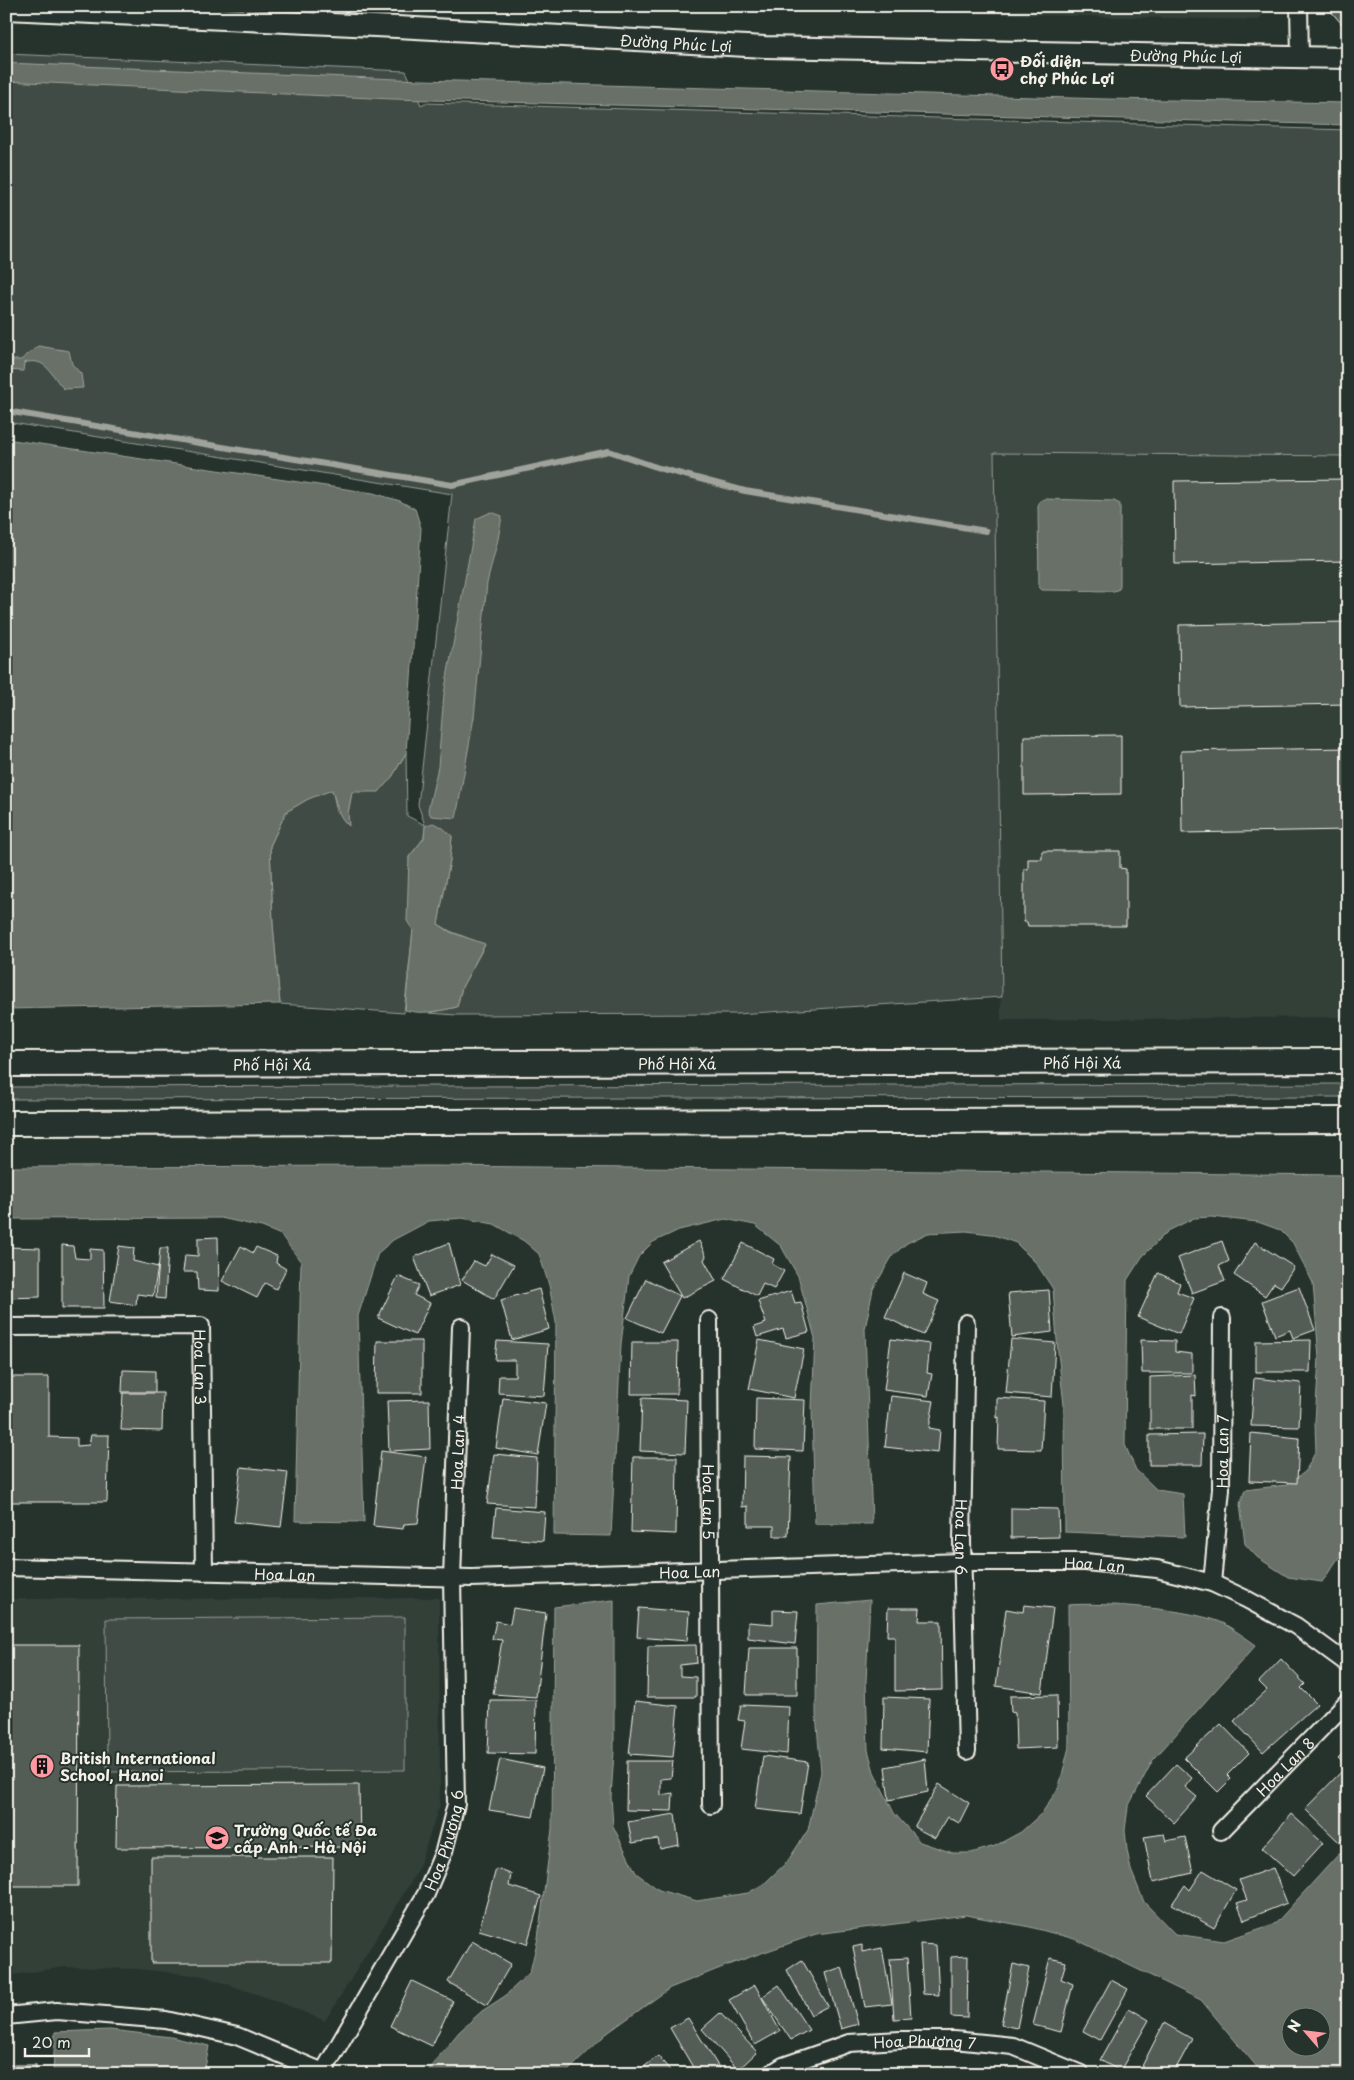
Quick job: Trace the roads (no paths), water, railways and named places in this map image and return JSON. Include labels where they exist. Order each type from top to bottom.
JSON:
[{"type":"main road","name":"Phố Hội Xá","points":[[6,1064],[1348,1061]]},
{"type":"main road","points":[[6,1123],[1348,1120]]},
{"type":"street","points":[[1299,6],[1300,57]]},
{"type":"street","name":"Đường Phúc Lợi","points":[[6,10],[325,15],[765,47],[1348,58]]},
{"type":"street","name":"Hoa Lan 7","points":[[1212,1583],[1221,1489],[1222,1318]]},
{"type":"street","name":"Hoa Lan 5","points":[[709,1320],[711,1805]]},
{"type":"street","name":"Hoa Lan 6","points":[[966,1323],[962,1562],[967,1750]]},
{"type":"street","name":"Hoa Lan 3","points":[[6,1327],[201,1326],[204,1572]]},
{"type":"street","name":"Hoa Lan 4","points":[[452,1578],[461,1327]]},
{"type":"street","name":"Hoa Lan","points":[[6,1567],[521,1578],[962,1562],[1085,1562],[1157,1570],[1212,1583],[1246,1598],[1296,1626],[1348,1664]]},
{"type":"street","name":"Hoa Phượng 6","points":[[324,2073],[426,1894],[444,1851],[449,1832],[456,1804],[452,1578]]},
{"type":"street","name":"Hoa Lan 8","points":[[1221,1831],[1348,1701]]},
{"type":"street","points":[[6,2016],[57,2011],[166,2020],[237,2036],[324,2073]]},
{"type":"street","name":"Hoa Phượng 7","points":[[770,2074],[783,2066],[849,2043],[900,2040],[954,2040],[1013,2046],[1081,2074]]},
{"type":"waterway","points":[[6,411],[452,485],[609,451],[659,468],[745,491],[986,531]]},
{"type":"place","name":"Đối diện chợ Phúc Lợi","points":[[1002,69]]},
{"type":"place","name":"British International School, Hanoi","points":[[42,1766]]},
{"type":"place","name":"Trường Quốc tế Đa cấp Anh - Hà Nội","points":[[217,1838]]}]
